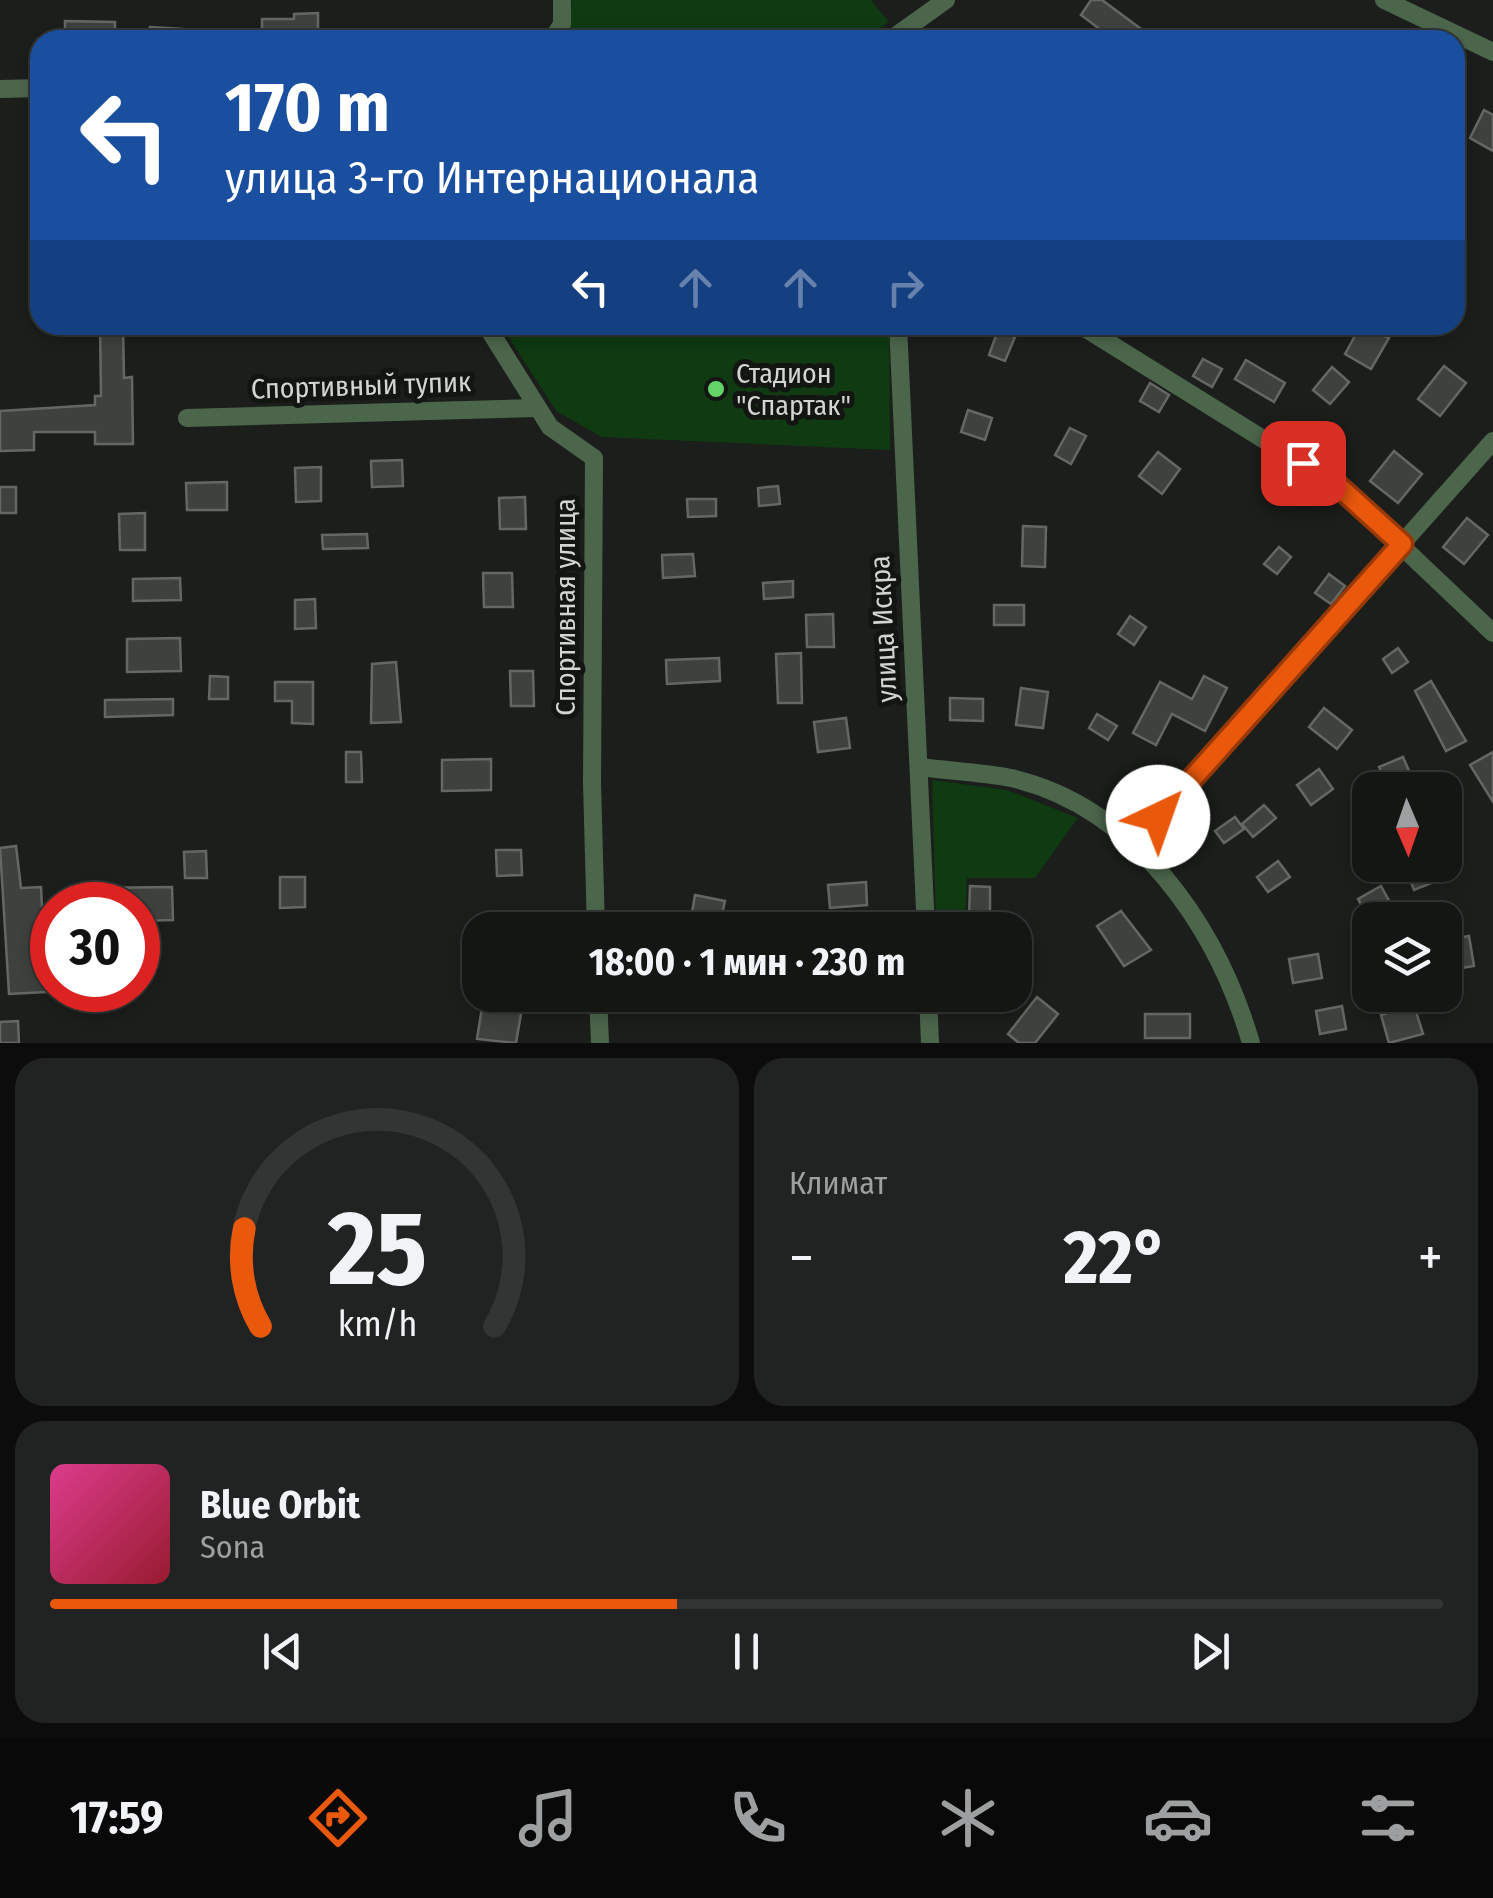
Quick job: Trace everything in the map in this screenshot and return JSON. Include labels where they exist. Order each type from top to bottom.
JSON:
[{"type":"street","points":[[558,30],[562,0]]},
{"type":"street","points":[[904,30],[946,0]]},
{"type":"street","points":[[1384,0],[1447,30]]},
{"type":"street","points":[[1465,39],[1493,52]]},
{"type":"street","points":[[0,89],[30,88]]},
{"type":"street","name":"Спортивная улица","points":[[492,335],[550,427],[594,458],[592,784],[596,912]]},
{"type":"street","name":"улица Искра","points":[[898,335],[925,912]]},
{"type":"street","points":[[1096,335],[1337,485],[1493,633]]},
{"type":"street","name":"Спортивный тупик","points":[[187,418],[537,408]]},
{"type":"street","points":[[1134,845],[1493,441]]},
{"type":"street","points":[[920,767],[1012,778],[1084,808],[1134,845],[1182,898],[1202,929],[1237,996],[1250,1043]]},
{"type":"street","points":[[599,1012],[600,1043]]},
{"type":"street","points":[[929,1012],[930,1043]]},
{"type":"green space","points":[[572,0],[871,0],[889,22],[877,30],[568,30]]},
{"type":"green space","name":"Стадион \"Спартак\"","points":[[507,335],[889,335],[890,450],[602,437],[556,411]]},
{"type":"green space","points":[[932,780],[1007,790],[1078,818],[1035,878],[967,878],[966,912],[936,912]]},
{"type":"building","points":[[1091,0],[1102,0],[1142,30],[1101,30],[1081,15]]},
{"type":"building","points":[[318,13],[318,30],[262,30],[262,19],[294,19],[294,14]]},
{"type":"building","points":[[65,21],[115,22],[115,30],[65,30]]},
{"type":"building","points":[[150,27],[182,29],[182,30],[150,30]]},
{"type":"building","points":[[1484,110],[1493,115],[1493,151],[1470,138]]},
{"type":"building","points":[[100,335],[123,335],[124,378],[132,377],[133,444],[95,444],[95,432],[34,432],[34,450],[0,451],[0,411],[95,405],[95,396],[101,396]]},
{"type":"building","points":[[996,335],[1015,337],[1005,361],[989,355]]},
{"type":"building","points":[[1355,335],[1389,338],[1371,369],[1345,354]]},
{"type":"building","points":[[1203,359],[1222,369],[1212,387],[1193,376]]},
{"type":"building","points":[[1246,360],[1285,383],[1274,402],[1235,379]]},
{"type":"building","points":[[1444,366],[1466,383],[1440,416],[1418,399]]},
{"type":"building","points":[[1332,367],[1349,382],[1330,404],[1313,390]]},
{"type":"building","points":[[1150,383],[1169,395],[1159,412],[1140,401]]},
{"type":"building","points":[[968,410],[992,418],[985,440],[961,432]]},
{"type":"building","points":[[1070,428],[1086,436],[1071,464],[1055,455]]},
{"type":"building","points":[[1394,451],[1422,474],[1398,503],[1370,481]]},
{"type":"building","points":[[1158,452],[1180,469],[1162,494],[1139,476]]},
{"type":"building","points":[[402,460],[403,486],[372,487],[371,461]]},
{"type":"building","points":[[321,467],[321,501],[296,502],[295,468]]},
{"type":"building","points":[[227,482],[227,510],[187,510],[186,483]]},
{"type":"building","points":[[778,486],[780,504],[759,506],[758,488]]},
{"type":"building","points":[[0,487],[16,487],[16,513],[0,513]]},
{"type":"building","points":[[525,497],[526,529],[500,529],[499,498]]},
{"type":"building","points":[[687,499],[716,499],[716,516],[688,517]]},
{"type":"building","points":[[145,513],[145,550],[120,550],[119,514]]},
{"type":"building","points":[[1467,518],[1488,535],[1464,564],[1443,547]]},
{"type":"building","points":[[1023,526],[1046,527],[1045,567],[1022,566]]},
{"type":"building","points":[[367,534],[368,548],[323,549],[322,535]]},
{"type":"building","points":[[1279,547],[1291,557],[1277,574],[1264,564]]},
{"type":"building","points":[[693,554],[695,576],[663,578],[662,555]]},
{"type":"building","points":[[483,573],[512,573],[513,607],[484,607]]},
{"type":"building","points":[[1329,574],[1345,586],[1331,604],[1315,593]]},
{"type":"building","points":[[180,578],[181,600],[133,601],[133,579]]},
{"type":"building","points":[[793,581],[793,597],[764,599],[763,583]]},
{"type":"building","points":[[315,599],[316,628],[295,629],[295,600]]},
{"type":"building","points":[[994,605],[1024,605],[1024,625],[994,625]]},
{"type":"building","points":[[833,614],[834,647],[807,647],[806,615]]},
{"type":"building","points":[[1130,616],[1146,627],[1134,645],[1118,634]]},
{"type":"building","points":[[180,638],[181,671],[127,672],[127,639]]},
{"type":"building","points":[[1398,648],[1408,662],[1392,673],[1383,659]]},
{"type":"building","points":[[801,653],[802,703],[778,703],[776,654]]},
{"type":"building","points":[[719,658],[720,681],[667,684],[666,660]]},
{"type":"building","points":[[396,662],[401,722],[371,723],[372,664]]},
{"type":"building","points":[[510,671],[533,671],[534,706],[511,706]]},
{"type":"building","points":[[210,676],[228,677],[228,699],[209,699]]},
{"type":"building","points":[[1204,676],[1227,688],[1205,731],[1172,714],[1156,745],[1133,733],[1160,682],[1192,699]]},
{"type":"building","points":[[1431,681],[1466,741],[1446,751],[1415,691]]},
{"type":"building","points":[[275,682],[313,682],[313,724],[292,723],[292,701],[275,701]]},
{"type":"building","points":[[1021,688],[1048,692],[1043,728],[1016,725]]},
{"type":"building","points":[[950,698],[983,699],[983,721],[950,720]]},
{"type":"building","points":[[173,699],[173,715],[105,717],[105,700]]},
{"type":"building","points":[[1324,708],[1352,730],[1337,749],[1309,727]]},
{"type":"building","points":[[1097,714],[1117,726],[1108,740],[1089,728]]},
{"type":"building","points":[[846,718],[850,748],[818,752],[814,722]]},
{"type":"building","points":[[346,752],[361,752],[362,782],[346,782]]},
{"type":"building","points":[[1493,752],[1493,802],[1470,765]]},
{"type":"building","points":[[1403,757],[1410,772],[1381,772],[1379,767]]},
{"type":"building","points":[[491,759],[491,790],[442,791],[442,760]]},
{"type":"building","points":[[1319,769],[1333,789],[1311,805],[1297,785]]},
{"type":"building","points":[[1264,805],[1276,818],[1253,837],[1242,824]]},
{"type":"building","points":[[1235,817],[1244,829],[1224,843],[1215,831]]},
{"type":"building","points":[[16,846],[21,888],[30,888],[30,993],[9,994],[0,848]]},
{"type":"building","points":[[496,850],[521,850],[522,875],[497,876]]},
{"type":"building","points":[[206,851],[207,878],[185,878],[184,852]]},
{"type":"building","points":[[1278,861],[1290,877],[1268,892],[1257,877]]},
{"type":"building","points":[[280,877],[305,877],[305,907],[280,908]]},
{"type":"building","points":[[866,882],[867,905],[830,908],[828,885]]},
{"type":"building","points":[[1411,882],[1434,882],[1414,890]]},
{"type":"building","points":[[970,886],[990,887],[990,912],[969,912]]},
{"type":"building","points":[[1381,886],[1390,902],[1360,902],[1358,899]]},
{"type":"building","points":[[160,887],[172,887],[173,920],[160,920]]},
{"type":"building","points":[[695,895],[725,901],[722,912],[692,912]]},
{"type":"building","points":[[1121,911],[1151,950],[1124,966],[1097,926]]},
{"type":"building","points":[[1469,936],[1474,966],[1462,968],[1462,937]]},
{"type":"building","points":[[1318,954],[1322,978],[1293,983],[1289,959]]},
{"type":"building","points":[[1037,997],[1058,1014],[1035,1043],[1019,1043],[1008,1034],[1025,1012],[1032,1012]]},
{"type":"building","points":[[1342,1006],[1346,1029],[1320,1034],[1316,1011]]},
{"type":"building","points":[[481,1012],[521,1012],[516,1043],[477,1039]]},
{"type":"building","points":[[1416,1012],[1423,1034],[1389,1043],[1381,1015]]},
{"type":"building","points":[[1145,1014],[1190,1014],[1190,1038],[1145,1038]]},
{"type":"building","points":[[18,1021],[19,1043],[0,1043],[0,1022]]},
{"type":"place","name":"Стадион \"Спартак\"","points":[[716,389]]},
{"type":"route","points":[[1158,817],[1402,544],[1337,485],[1303,463]]}]
